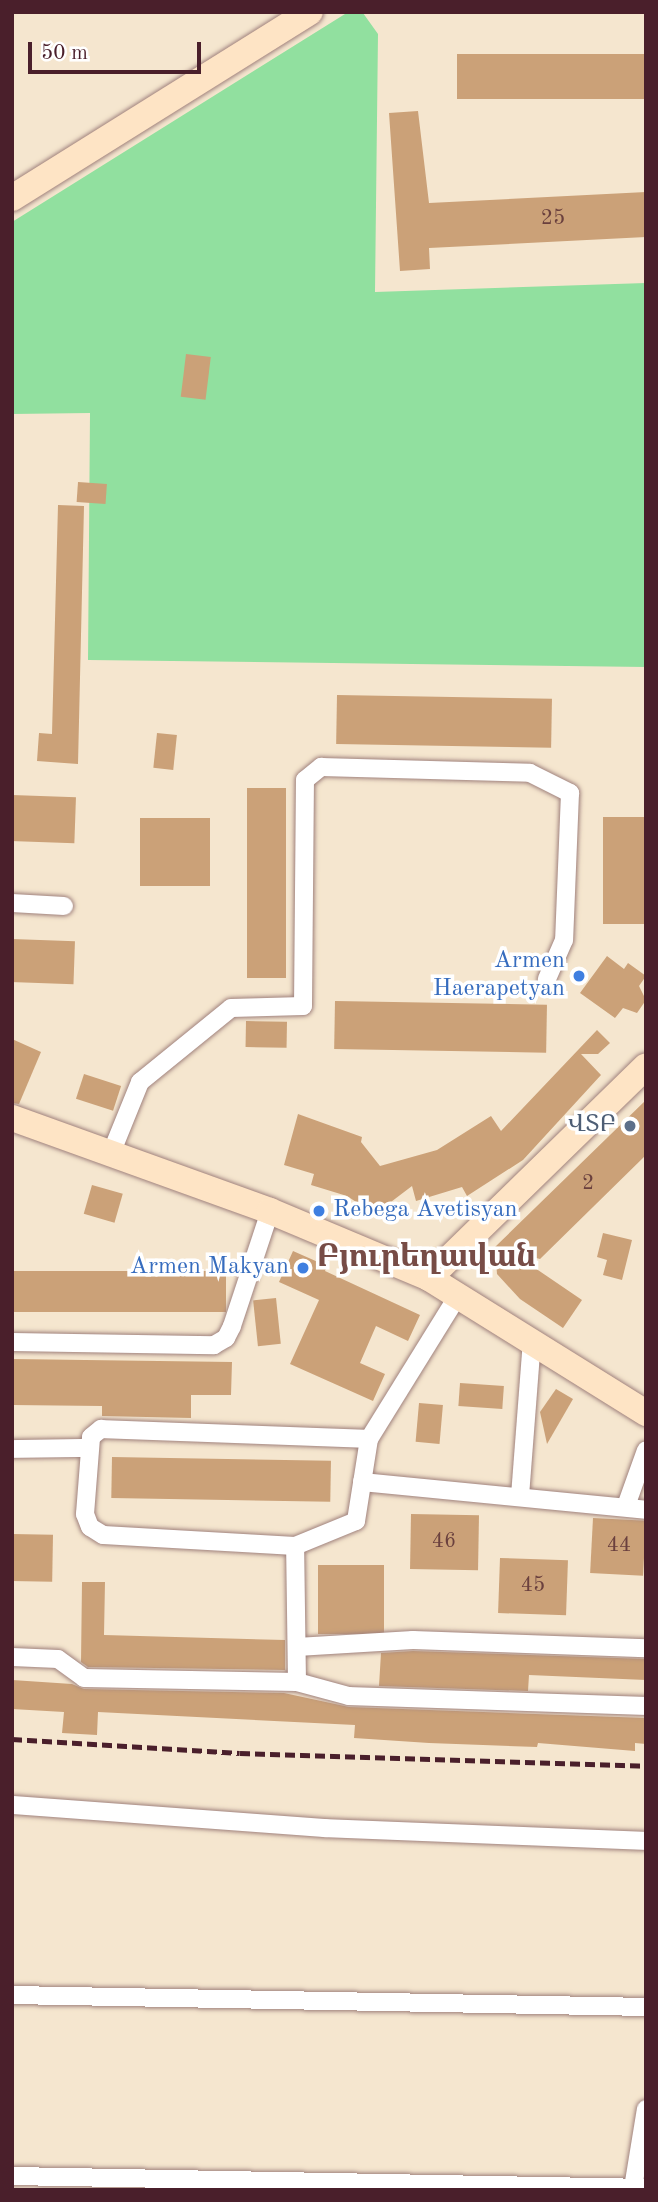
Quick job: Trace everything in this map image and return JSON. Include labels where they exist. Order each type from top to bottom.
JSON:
[{"type":"street","points":[[12,198],[310,12]]},
{"type":"street","points":[[110,1156],[140,1082],[231,1008],[303,1006],[305,780],[321,766],[530,773],[570,793],[564,940],[547,979]]},
{"type":"street","points":[[12,903],[64,906]]},
{"type":"street","points":[[429,1278],[644,1073]]},
{"type":"street","points":[[12,1118],[110,1156],[270,1211],[429,1278],[459,1294],[646,1413]]},
{"type":"street","points":[[12,1342],[214,1345],[226,1338],[232,1326],[270,1211]]},
{"type":"street","points":[[369,1439],[101,1429],[91,1437],[88,1448],[85,1514],[90,1527],[103,1535],[295,1546],[356,1521],[369,1439],[459,1294]]},
{"type":"street","points":[[520,1496],[532,1341]]},
{"type":"street","points":[[12,1449],[88,1448]]},
{"type":"street","points":[[626,1506],[646,1450]]},
{"type":"street","points":[[362,1482],[646,1510]]},
{"type":"street","points":[[295,1546],[297,1682]]},
{"type":"street","points":[[297,1647],[413,1640],[646,1648]]},
{"type":"street","points":[[12,1657],[58,1659],[84,1678],[297,1682],[349,1696],[646,1706]]},
{"type":"street","points":[[12,1805],[325,1828],[646,1841]]},
{"type":"street","points":[[12,1995],[646,2007]]},
{"type":"street","points":[[12,2176],[639,2188],[646,2109]]},
{"type":"green space","points":[[363,13],[378,34],[375,292],[646,283],[646,667],[88,660],[90,413],[12,414],[12,222],[345,14]]},
{"type":"building","points":[[457,54],[646,54],[646,99],[457,99]]},
{"type":"building","points":[[418,111],[429,203],[646,192],[646,237],[429,248],[430,269],[400,271],[389,113]]},
{"type":"building","points":[[186,354],[211,357],[206,400],[181,397]]},
{"type":"building","points":[[78,482],[107,484],[106,504],[77,502]]},
{"type":"building","points":[[58,505],[84,506],[78,764],[37,761],[39,733],[52,734]]},
{"type":"building","points":[[337,695],[552,699],[551,748],[336,744]]},
{"type":"building","points":[[157,733],[177,735],[173,770],[153,768]]},
{"type":"building","points":[[247,788],[286,788],[286,978],[247,978]]},
{"type":"building","points":[[12,795],[76,797],[74,843],[12,841]]},
{"type":"building","points":[[603,817],[646,817],[646,924],[603,924]]},
{"type":"building","points":[[140,818],[210,818],[210,886],[140,886]]},
{"type":"building","points":[[12,939],[75,941],[73,984],[12,982]]},
{"type":"building","points":[[607,956],[624,969],[628,963],[646,976],[639,986],[646,1000],[637,1013],[623,1008],[615,1018],[580,993]]},
{"type":"building","points":[[335,1001],[547,1005],[546,1053],[334,1049]]},
{"type":"building","points":[[246,1021],[287,1022],[287,1048],[246,1047]]},
{"type":"building","points":[[597,1030],[610,1043],[598,1054],[581,1054],[601,1075],[523,1160],[467,1196],[462,1187],[416,1201],[412,1186],[383,1208],[379,1217],[347,1196],[311,1185],[314,1174],[284,1165],[298,1114],[362,1137],[361,1142],[380,1166],[437,1150],[491,1116],[501,1131]]},
{"type":"building","points":[[12,1039],[41,1052],[19,1104],[12,1103]]},
{"type":"building","points":[[84,1074],[121,1086],[113,1111],[76,1099]]},
{"type":"building","points":[[646,1100],[646,1155],[540,1259],[510,1251],[582,1300],[563,1328],[520,1299],[497,1274],[495,1247]]},
{"type":"building","points":[[92,1185],[123,1194],[114,1223],[84,1214]]},
{"type":"building","points":[[603,1233],[632,1240],[622,1280],[603,1275],[607,1260],[597,1257]]},
{"type":"building","points":[[293,1251],[327,1266],[325,1271],[420,1315],[408,1341],[376,1326],[360,1363],[385,1374],[373,1401],[290,1364],[319,1300],[279,1282]]},
{"type":"building","points":[[12,1271],[226,1271],[226,1312],[12,1312]]},
{"type":"building","points":[[276,1298],[281,1344],[258,1346],[253,1300]]},
{"type":"building","points":[[12,1359],[232,1362],[231,1395],[191,1395],[191,1418],[102,1416],[102,1406],[12,1405]]},
{"type":"building","points":[[460,1383],[504,1386],[502,1409],[458,1406]]},
{"type":"building","points":[[556,1389],[573,1399],[547,1444],[540,1412]]},
{"type":"building","points":[[419,1403],[443,1405],[440,1444],[416,1442]]},
{"type":"building","points":[[112,1457],[331,1461],[330,1502],[111,1498]]},
{"type":"building","points":[[411,1514],[479,1515],[478,1570],[410,1569]]},
{"type":"building","points":[[593,1518],[646,1521],[643,1576],[590,1573]]},
{"type":"building","points":[[12,1534],[53,1535],[52,1582],[12,1581]]},
{"type":"building","points":[[500,1558],[568,1560],[566,1615],[498,1613]]},
{"type":"building","points":[[318,1565],[384,1565],[384,1634],[318,1634]]},
{"type":"building","points":[[82,1582],[105,1582],[104,1635],[285,1640],[285,1670],[88,1667],[81,1662]]},
{"type":"building","points":[[413,1651],[646,1659],[646,1680],[529,1675],[528,1691],[379,1686],[381,1653]]},
{"type":"building","points":[[12,1680],[72,1684],[84,1689],[284,1693],[349,1707],[646,1718],[646,1744],[635,1743],[635,1751],[538,1743],[537,1747],[429,1743],[354,1738],[355,1725],[98,1712],[97,1735],[62,1733],[64,1712],[12,1709]]},
{"type":"railway","points":[[12,1739],[240,1753],[646,1766]]},
{"type":"place","name":"Armen Haerapetyan","points":[[579,976]]},
{"type":"place","name":"ՎՏԲ","points":[[630,1126]]},
{"type":"place","name":"Rebega Avetisyan","points":[[319,1211]]},
{"type":"place","name":"Armen Makyan","points":[[303,1268]]},
{"type":"district","name":"Բյուրեղավան","points":[[426,1258]]}]
